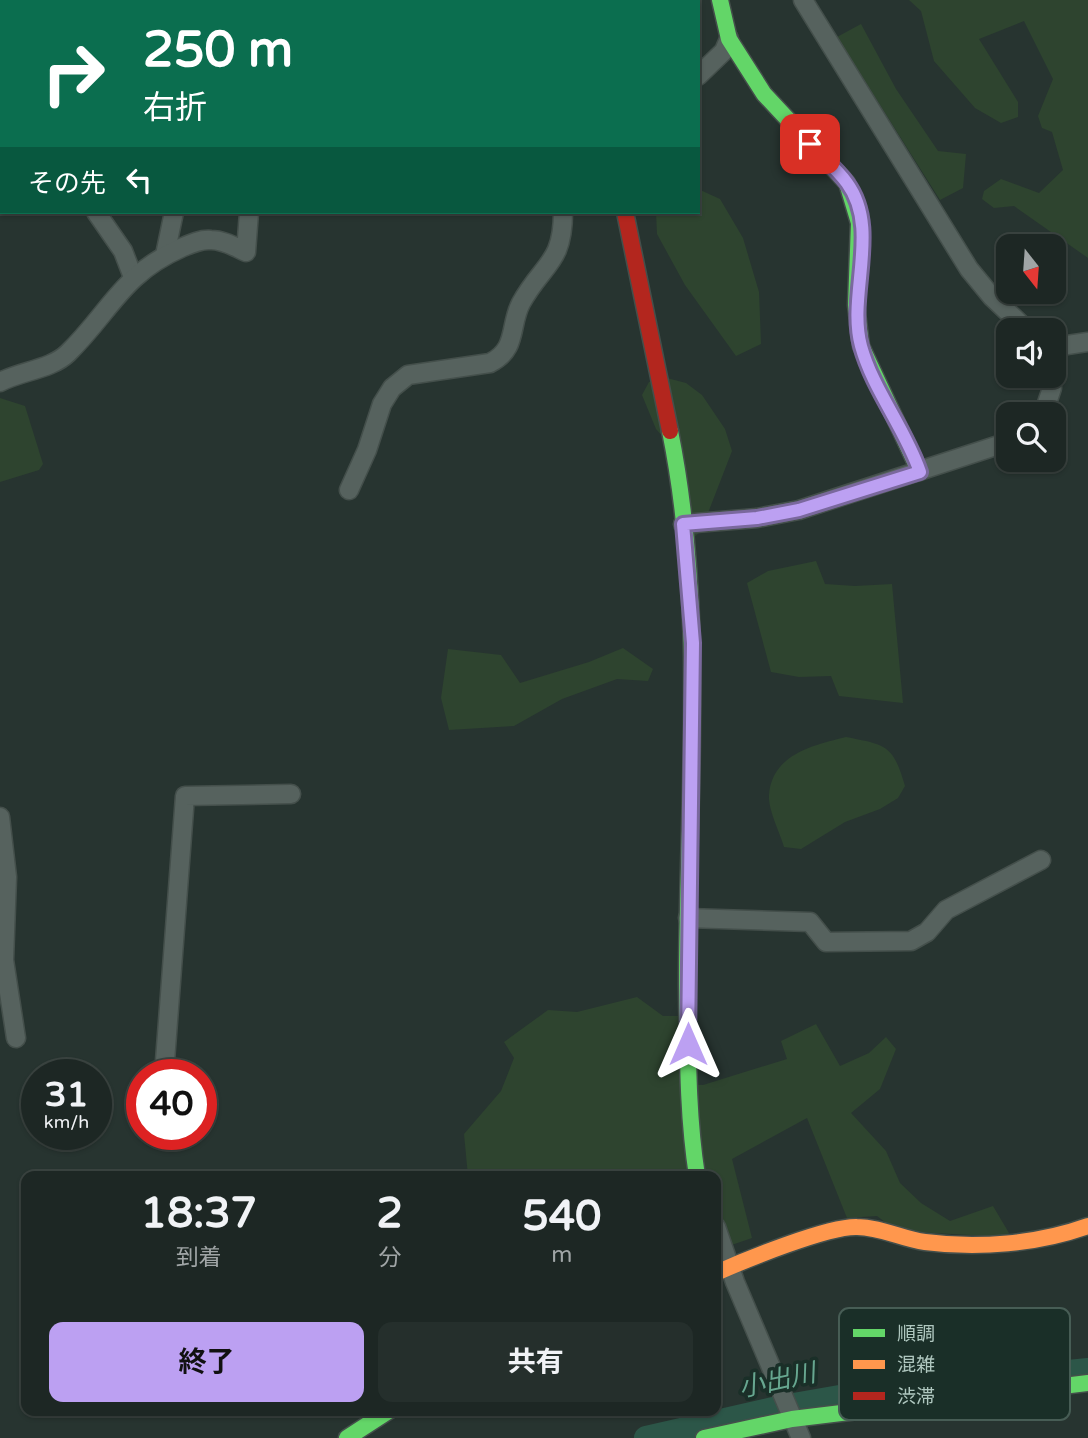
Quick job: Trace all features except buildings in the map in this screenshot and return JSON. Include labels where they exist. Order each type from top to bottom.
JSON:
[{"type":"street","points":[[720,0],[729,39],[775,108],[793,123],[847,183],[855,199],[860,221],[857,320],[861,346],[870,370],[910,442],[920,472]]},
{"type":"street","points":[[803,0],[969,270],[1014,318]]},
{"type":"street","points":[[700,74],[724,51],[729,39]]},
{"type":"street","points":[[97,214],[123,251],[133,276]]},
{"type":"street","points":[[165,255],[174,214]]},
{"type":"street","points":[[0,382],[21,371],[55,363],[68,354],[133,276],[165,255],[197,241],[211,240],[246,252],[249,214]]},
{"type":"street","points":[[349,490],[367,450],[382,404],[392,388],[408,375],[490,363],[502,357],[511,345],[520,306],[559,251],[563,236],[563,214]]},
{"type":"street","points":[[625,214],[674,451],[693,643],[688,918],[688,1120],[696,1171]]},
{"type":"street","points":[[1066,345],[1088,342]]},
{"type":"street","points":[[683,524],[757,518],[799,510],[996,446]]},
{"type":"street","points":[[164,1059],[186,796],[291,794]]},
{"type":"street","points":[[0,817],[7,877],[4,960],[16,1038]]},
{"type":"street","points":[[688,918],[810,922],[826,942],[911,941],[927,932],[946,910],[1041,860]]},
{"type":"street","points":[[801,1438],[723,1270],[750,1258],[848,1227],[864,1225],[927,1241],[1042,1240],[1070,1234],[1088,1226]]},
{"type":"street","points":[[1070,1385],[1088,1383]]},
{"type":"street","points":[[704,1438],[788,1411],[839,1406]]},
{"type":"street","points":[[347,1438],[381,1416]]},
{"type":"green space","points":[[909,0],[1088,0],[1088,258],[1066,243],[1066,234],[1054,234],[1014,206],[994,208],[982,199],[984,191],[1001,179],[1039,193],[1063,170],[1052,132],[1042,128],[1038,116],[1053,79],[1024,21],[979,39],[1018,102],[1018,117],[1001,123],[975,108],[934,61],[921,11]]},
{"type":"green space","points":[[861,24],[896,89],[938,151],[966,154],[963,188],[940,200],[837,37]]},
{"type":"green space","points":[[700,190],[720,199],[743,238],[759,292],[761,344],[736,356],[685,285],[657,234],[656,214],[700,214]]},
{"type":"green space","points":[[667,378],[686,383],[702,395],[725,429],[732,451],[701,531],[685,546],[684,461],[656,429],[642,395],[649,382]]},
{"type":"green space","points":[[0,398],[25,406],[43,464],[39,470],[0,482]]},
{"type":"green space","points":[[816,561],[825,584],[892,584],[903,703],[839,696],[831,676],[799,677],[771,672],[747,583],[768,571]]},
{"type":"green space","points":[[623,648],[653,669],[648,681],[617,679],[562,699],[514,726],[449,730],[441,698],[448,649],[501,655],[520,683],[589,662]]},
{"type":"green space","points":[[846,737],[871,742],[886,749],[896,762],[905,786],[898,798],[880,809],[845,822],[801,849],[784,847],[769,801],[772,781],[778,770],[786,761],[808,748]]},
{"type":"green space","points":[[637,997],[663,1016],[686,1016],[685,1085],[703,1085],[787,1059],[781,1041],[816,1024],[840,1066],[869,1053],[886,1037],[896,1049],[880,1089],[851,1113],[886,1151],[900,1183],[921,1203],[950,1221],[993,1206],[1009,1233],[1006,1237],[897,1231],[877,1216],[847,1218],[807,1118],[732,1159],[752,1238],[721,1249],[721,1171],[468,1171],[464,1134],[501,1091],[514,1058],[504,1042],[548,1010],[577,1012]]},
{"type":"waterway","name":"小出川","points":[[1070,1372],[1088,1370]]},
{"type":"waterway","name":"小出川","points":[[646,1438],[782,1407],[839,1397]]},
{"type":"traffic: fast","points":[[720,0],[729,39],[764,94],[847,183],[859,223],[856,305],[861,346],[920,472]]},
{"type":"traffic: fast","points":[[670,431],[681,500],[692,638],[687,986],[690,1105],[696,1171]]},
{"type":"traffic: fast","points":[[1070,1385],[1088,1383]]},
{"type":"traffic: fast","points":[[704,1438],[792,1419],[839,1413]]},
{"type":"traffic: fast","points":[[347,1438],[381,1416]]},
{"type":"traffic: slow","points":[[721,1271],[786,1245],[844,1228],[866,1228],[925,1242],[987,1245],[1028,1241],[1088,1226]]},
{"type":"traffic: jam","points":[[625,214],[670,431]]},
{"type":"route","points":[[688,1044],[687,892],[693,643],[683,524],[757,518],[799,510],[920,472],[910,442],[870,370],[861,346],[857,320],[861,262],[860,221],[855,199],[847,183],[810,144]]}]
